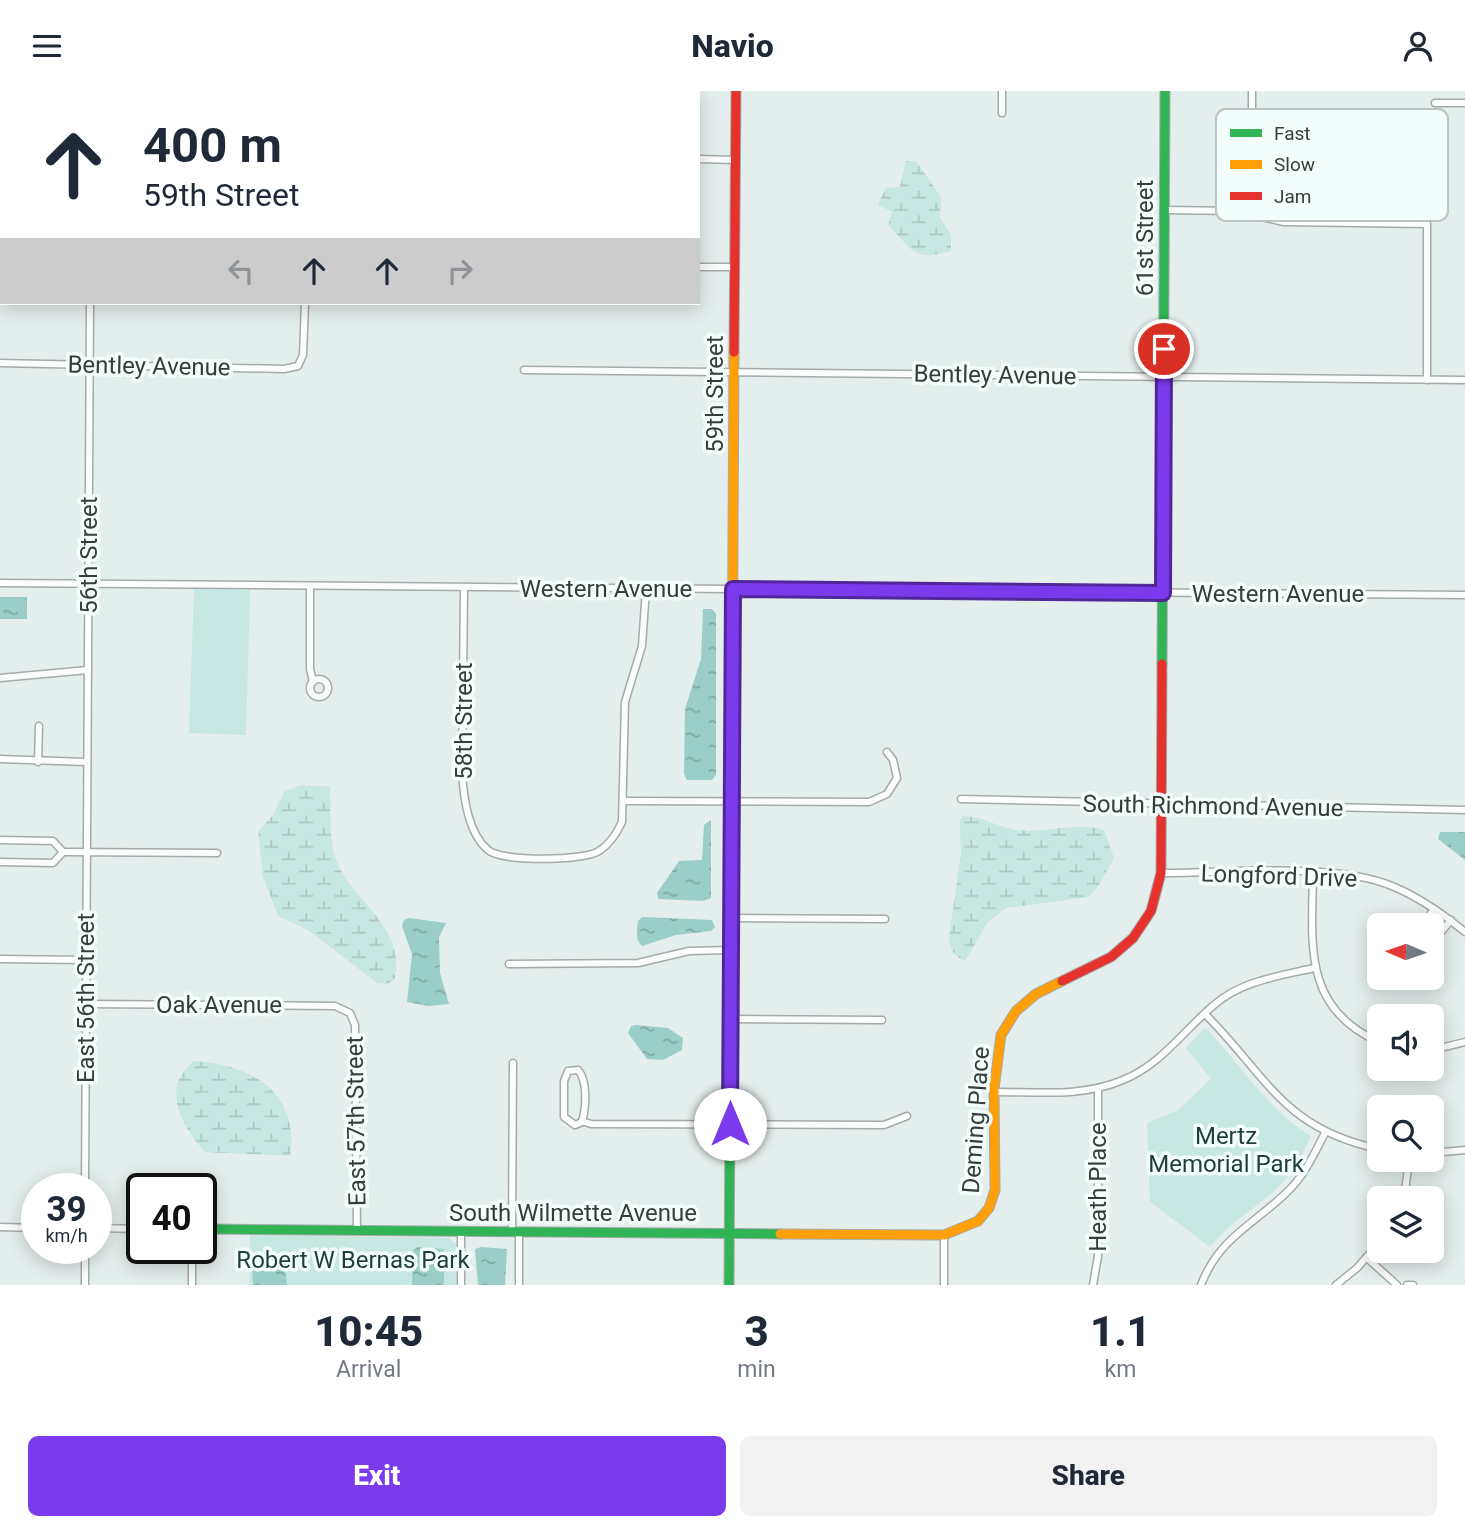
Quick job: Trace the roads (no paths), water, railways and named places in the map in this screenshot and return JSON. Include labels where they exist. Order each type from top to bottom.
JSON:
[{"type":"street","name":"59th Street","points":[[729,1285],[736,91]]},
{"type":"street","points":[[1002,91],[1002,114]]},
{"type":"street","name":"61st Street","points":[[1161,806],[1165,91]]},
{"type":"street","points":[[1252,91],[1252,109]]},
{"type":"street","points":[[1435,103],[1465,103]]},
{"type":"street","points":[[700,159],[735,160]]},
{"type":"street","points":[[1165,210],[1216,211]]},
{"type":"street","points":[[1279,221],[1427,224],[1427,380]]},
{"type":"street","points":[[700,267],[735,267]]},
{"type":"street","name":"56th Street","points":[[87,808],[90,305]]},
{"type":"street","name":"Bentley Avenue","points":[[0,363],[284,369],[298,366],[303,355],[305,305]]},
{"type":"street","name":"Bentley Avenue","points":[[524,370],[1465,380]]},
{"type":"street","name":"Western Avenue","points":[[0,583],[464,589],[1465,595]]},
{"type":"street","points":[[310,586],[310,669],[313,682]]},
{"type":"street","name":"58th Street","points":[[464,589],[463,787],[469,815],[486,849],[508,857],[575,858],[597,853],[617,834],[625,801]]},
{"type":"street","points":[[646,589],[642,646],[625,702],[625,801],[879,799],[893,787],[897,778],[893,760],[887,752]]},
{"type":"street","points":[[0,678],[88,670]]},
{"type":"street","points":[[38,762],[39,726]]},
{"type":"street","points":[[0,759],[86,762]]},
{"type":"street","name":"South Richmond Avenue","points":[[961,799],[1161,806],[1465,810]]},
{"type":"street","name":"Deming Place","points":[[944,1235],[965,1231],[980,1222],[994,1197],[998,1046],[1009,1020],[1019,1007],[1034,997],[1128,945],[1152,913],[1161,873],[1161,806]]},
{"type":"street","name":"East 56th Street","points":[[85,1173],[87,808]]},
{"type":"street","points":[[0,840],[53,841],[63,852],[217,853]]},
{"type":"street","points":[[0,862],[53,863],[63,852]]},
{"type":"street","name":"Longford Drive","points":[[1161,873],[1313,873],[1358,876],[1382,882],[1434,909],[1465,933]]},
{"type":"street","points":[[1313,873],[1314,968],[1325,993],[1342,1018],[1367,1034]]},
{"type":"street","points":[[1431,913],[1434,909]]},
{"type":"street","points":[[731,918],[885,919]]},
{"type":"street","points":[[1444,928],[1451,920]]},
{"type":"street","points":[[509,964],[638,963],[689,951],[731,950]]},
{"type":"street","points":[[0,959],[86,960]]},
{"type":"street","points":[[996,1092],[1077,1092],[1126,1079],[1149,1066],[1223,998],[1247,986],[1314,968]]},
{"type":"street","name":"Oak Avenue","points":[[86,1004],[335,1006],[350,1013]]},
{"type":"street","name":"East 57th Street","points":[[350,1013],[355,1025],[357,1230]]},
{"type":"street","points":[[1205,1014],[1265,1085],[1325,1133],[1367,1145]]},
{"type":"street","points":[[730,1019],[882,1020]]},
{"type":"street","points":[[1444,1047],[1465,1042]]},
{"type":"street","points":[[513,1063],[515,1232],[519,1285]]},
{"type":"street","points":[[573,1070],[583,1077],[582,1121],[575,1125],[564,1118],[564,1081],[568,1071],[573,1070]]},
{"type":"street","name":"Heath Place","points":[[1093,1285],[1098,1256],[1098,1088]]},
{"type":"street","points":[[582,1121],[590,1124],[884,1125],[907,1116]]},
{"type":"street","points":[[1201,1285],[1211,1265],[1236,1232],[1286,1193],[1298,1179],[1325,1133]]},
{"type":"street","points":[[1444,1152],[1465,1150]]},
{"type":"street","points":[[0,1227],[21,1228]]},
{"type":"street","name":"South Wilmette Avenue","points":[[217,1229],[944,1235]]},
{"type":"street","points":[[461,1231],[461,1285]]},
{"type":"street","points":[[944,1235],[944,1285]]},
{"type":"street","points":[[1336,1285],[1367,1258]]},
{"type":"street","points":[[1373,1263],[1397,1285]]},
{"type":"street","points":[[85,1264],[85,1285]]},
{"type":"street","points":[[192,1264],[192,1285]]},
{"type":"street","points":[[1407,1285],[1413,1285]]},
{"type":"water","points":[[0,597],[27,597],[27,619],[0,619]]},
{"type":"water","points":[[703,609],[712,609],[716,614],[716,775],[712,780],[687,780],[684,774],[685,709],[701,659]]},
{"type":"water","points":[[711,820],[711,898],[703,901],[658,899],[657,893],[679,861],[702,860],[704,825]]},
{"type":"water","points":[[1440,832],[1465,832],[1465,860],[1438,839]]},
{"type":"water","points":[[642,917],[712,920],[715,927],[711,931],[676,935],[642,946],[638,941],[637,931],[638,921]]},
{"type":"water","points":[[409,918],[446,923],[439,937],[440,973],[449,1004],[429,1006],[407,1002],[412,954],[402,926],[404,920]]},
{"type":"water","points":[[631,1026],[668,1028],[683,1038],[682,1050],[663,1060],[647,1059],[628,1033]]},
{"type":"water","points":[[418,1247],[444,1249],[444,1285],[412,1285],[413,1250]]},
{"type":"water","points":[[475,1249],[507,1249],[505,1285],[478,1285]]},
{"type":"water","points":[[264,1253],[283,1255],[287,1285],[253,1285],[252,1262]]},
{"type":"park label","name":"Mertz Memorial Park","points":[[1226,1150]]},
{"type":"park label","name":"Robert W Bernas Park","points":[[353,1260]]}]
